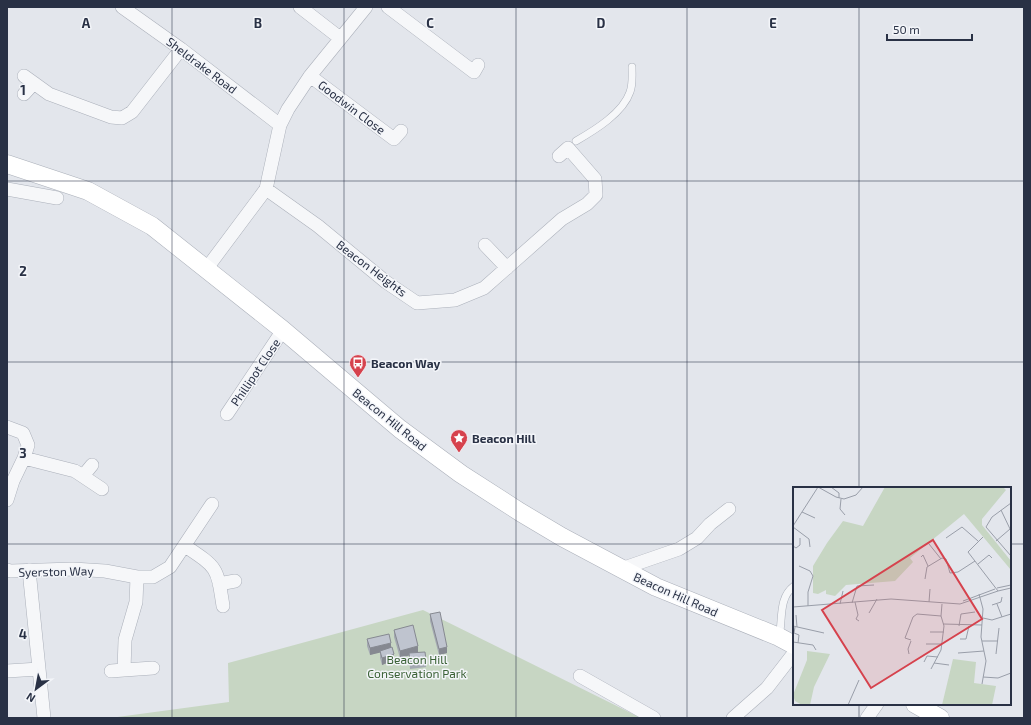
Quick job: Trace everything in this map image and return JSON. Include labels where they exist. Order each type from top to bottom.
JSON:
[{"type":"street","name":"Sheldrake Road","points":[[122,7],[181,49],[280,125]]},
{"type":"street","points":[[300,7],[340,38]]},
{"type":"street","points":[[207,268],[266,189],[280,125],[310,76],[366,7]]},
{"type":"street","points":[[388,7],[474,72]]},
{"type":"street","points":[[24,94],[29,79],[49,94],[111,117],[122,118],[132,112],[181,49]]},
{"type":"street","name":"Goodwin Close","points":[[310,76],[395,139]]},
{"type":"street","name":"Beacon Heights","points":[[266,189],[318,226],[386,282],[417,302],[455,300],[484,288],[562,219],[587,204],[596,195],[595,179],[568,148]]},
{"type":"street","name":"Beacon Hill Road","points":[[7,164],[88,191],[152,226],[207,268],[283,330],[400,429],[461,474],[556,534],[656,587],[787,641]]},
{"type":"street","points":[[7,189],[57,198]]},
{"type":"street","points":[[485,245],[507,268]]},
{"type":"street","name":"Phillipot Close","points":[[227,414],[283,330]]},
{"type":"street","points":[[7,427],[23,433],[28,445],[24,458],[12,481],[7,500]]},
{"type":"street","points":[[24,458],[75,471],[102,489]]},
{"type":"street","points":[[83,476],[92,464]]},
{"type":"street","name":"Syerston Way","points":[[7,570],[73,569],[106,571],[137,577],[152,577],[170,566],[185,546],[212,504]]},
{"type":"street","points":[[621,569],[679,549],[697,538],[710,524],[729,509]]},
{"type":"street","points":[[185,546],[210,563],[218,575],[223,606]]},
{"type":"street","points":[[29,570],[44,718]]},
{"type":"street","points":[[137,577],[136,602],[118,671],[153,668]]},
{"type":"street","points":[[220,584],[235,581]]},
{"type":"street","points":[[733,718],[767,688],[793,654]]},
{"type":"street","points":[[7,671],[39,669]]},
{"type":"street","points":[[580,676],[654,718]]},
{"type":"street","points":[[867,718],[876,705]]},
{"type":"street","points":[[917,705],[940,718]]},
{"type":"lane","points":[[568,148],[593,130],[622,105],[630,92],[632,67]]},
{"type":"lane","points":[[787,641],[782,626],[782,608],[787,594],[793,587]]},
{"type":"green space","name":"Beacon Hill Conservation Park","points":[[423,610],[641,718],[110,718],[229,702],[228,663]]},
{"type":"building","points":[[440,612],[447,647],[439,649],[430,614]]},
{"type":"building","points":[[413,625],[418,646],[400,651],[394,630]]},
{"type":"building","points":[[389,634],[391,643],[370,648],[367,639]]},
{"type":"building","points":[[392,647],[394,654],[382,658],[380,651]]},
{"type":"building","points":[[425,652],[426,660],[410,662],[409,653]]},
{"type":"place","name":"Beacon Way","points":[[358,378]]},
{"type":"place","name":"Beacon Hill","points":[[459,453]]}]
